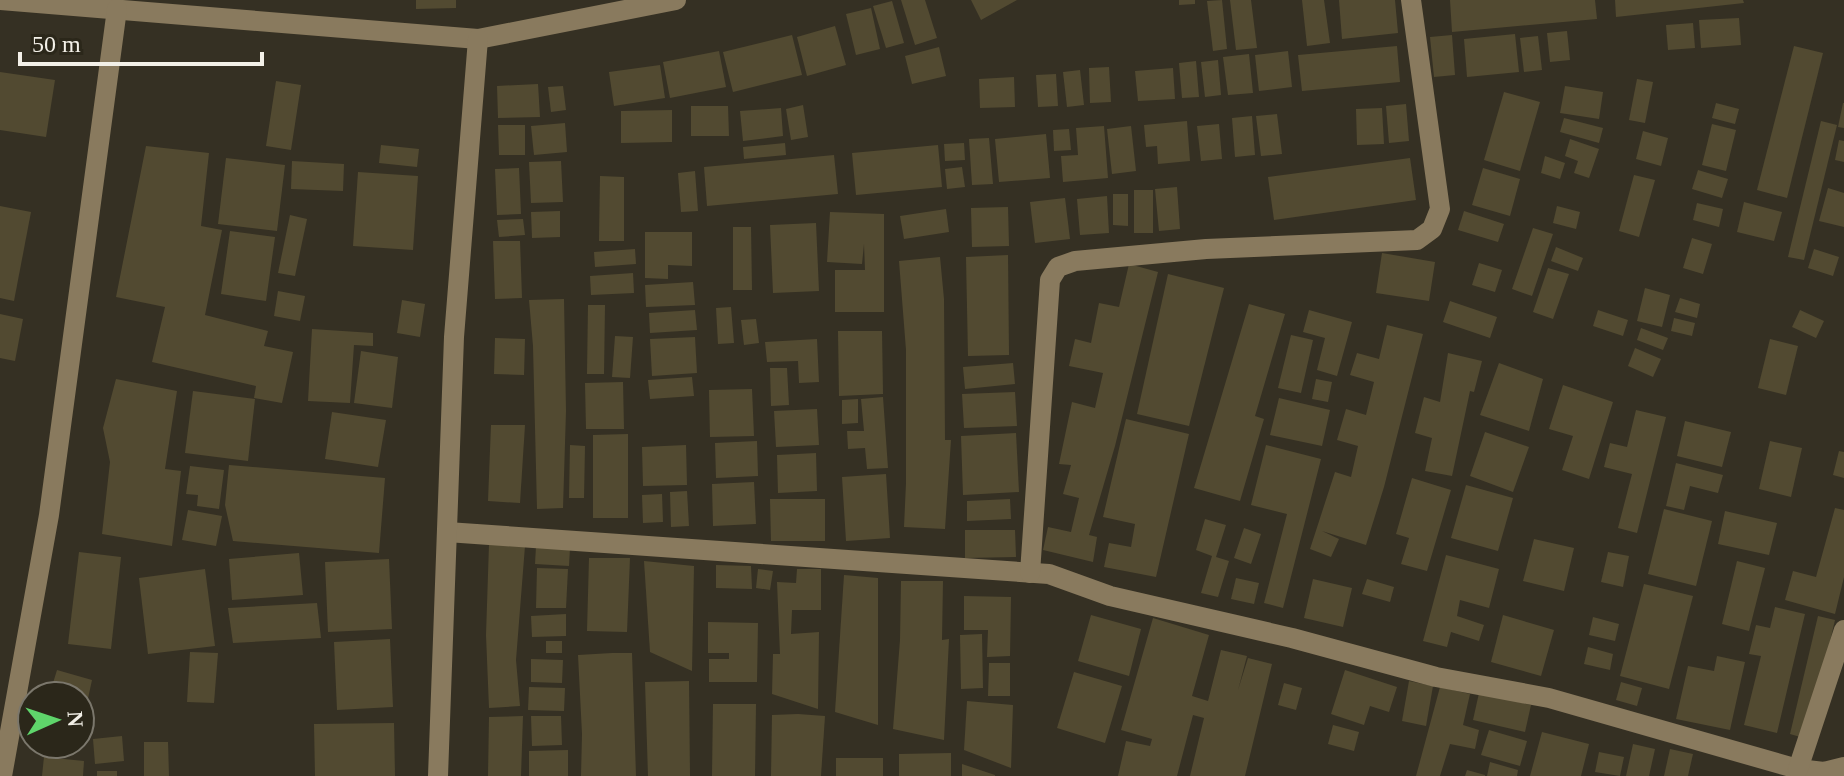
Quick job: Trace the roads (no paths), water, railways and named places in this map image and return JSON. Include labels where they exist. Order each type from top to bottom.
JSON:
[{"type":"street","points":[[0,0],[478,39],[676,0]]},
{"type":"street","points":[[1030,573],[1050,280],[1058,267],[1075,261],[1206,249],[1417,240],[1432,229],[1440,209],[1411,0]]},
{"type":"street","points":[[2,776],[49,515],[117,9]]},
{"type":"street","points":[[438,776],[454,337],[478,39]]},
{"type":"street","points":[[447,532],[1049,574],[1110,596],[1292,638],[1436,677],[1549,698],[1798,769],[1824,772],[1844,767]]},
{"type":"street","points":[[1798,769],[1844,630]]}]
